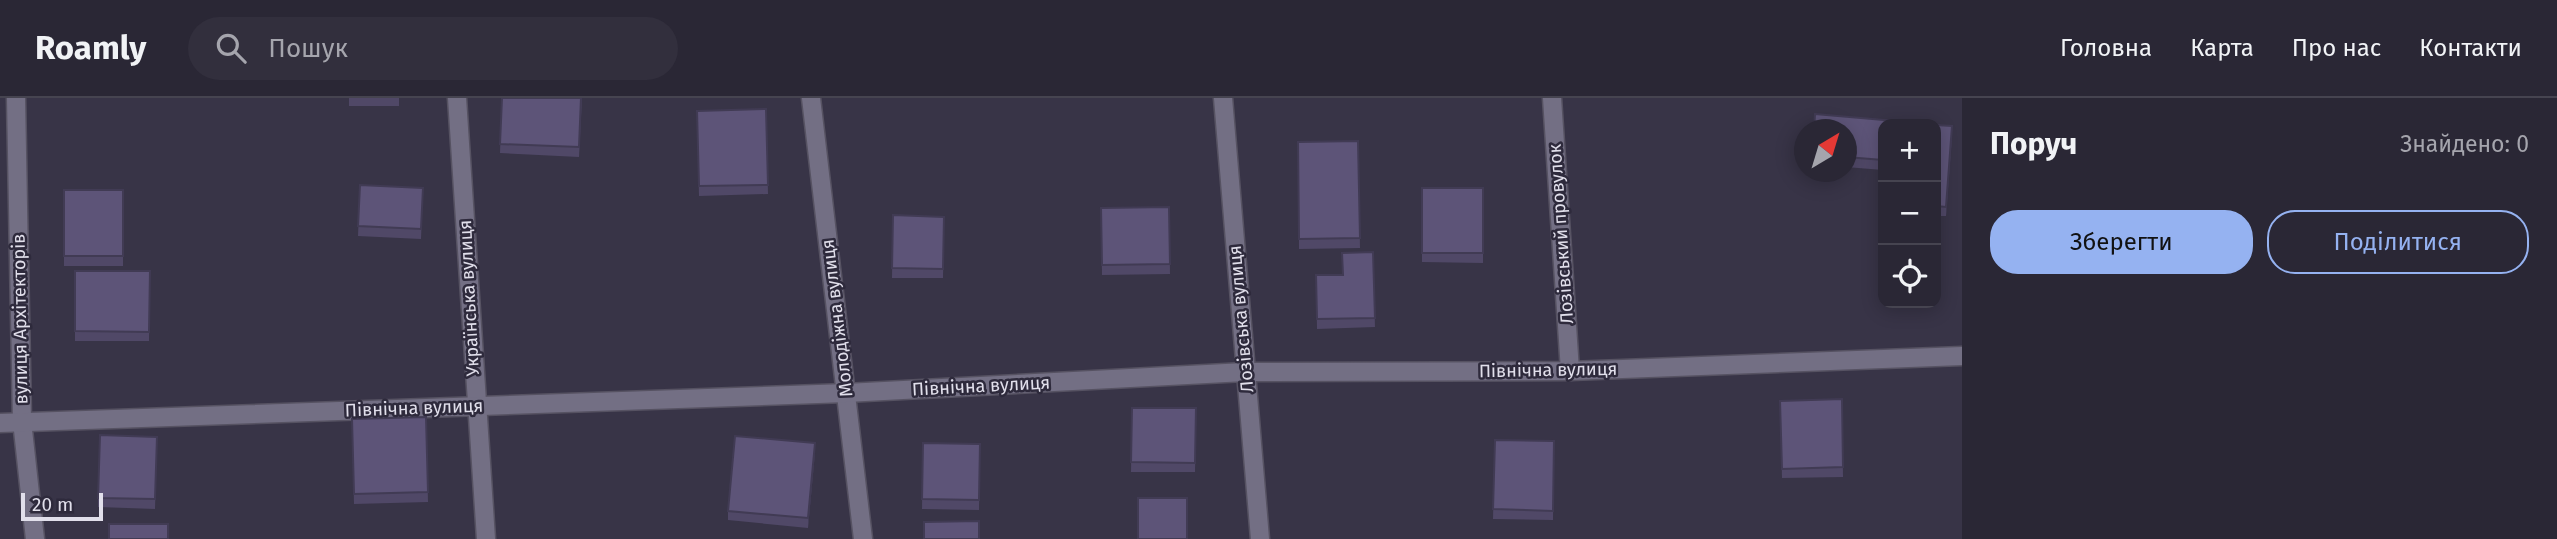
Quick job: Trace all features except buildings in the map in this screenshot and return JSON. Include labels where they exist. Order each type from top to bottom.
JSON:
[{"type":"street","name":"вулиця Архітекторів","points":[[16,98],[22,421],[35,539]]},
{"type":"street","name":"Українська вулиця","points":[[457,98],[486,539]]},
{"type":"street","name":"Молодіжна вулиця","points":[[811,98],[863,539]]},
{"type":"street","name":"Лозівська вулиця","points":[[1223,98],[1260,539]]},
{"type":"street","name":"Лозівський провулок","points":[[1552,98],[1570,370]]},
{"type":"street","name":"Північна вулиця","points":[[0,423],[846,393],[1245,372],[1570,370],[1962,356]]}]
